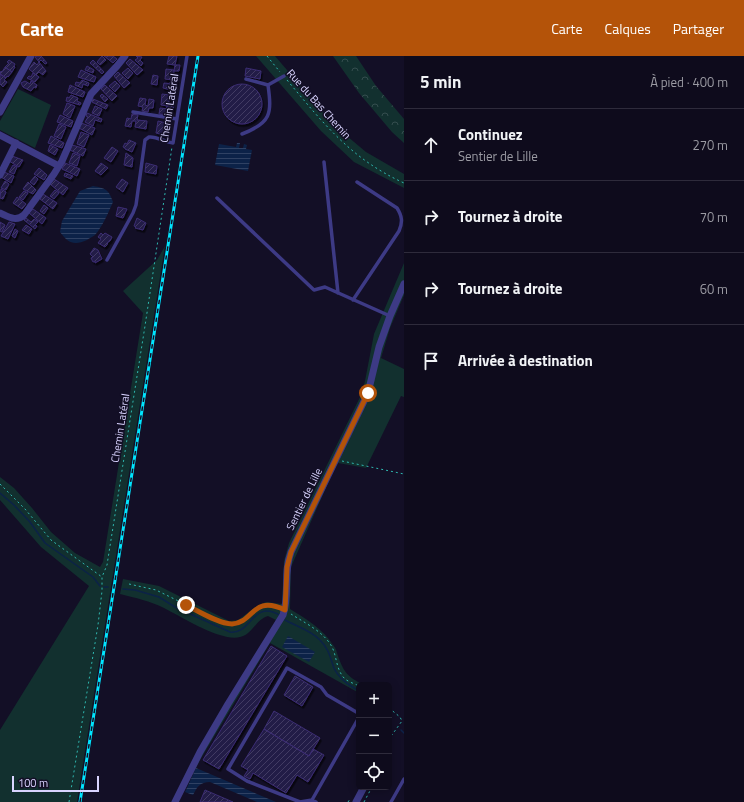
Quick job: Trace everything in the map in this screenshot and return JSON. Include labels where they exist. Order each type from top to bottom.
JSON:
[{"type":"street","points":[[0,112],[31,56]]},
{"type":"street","points":[[0,213],[14,219],[22,216],[59,166],[91,94],[125,56]]},
{"type":"street","points":[[0,135],[59,166]]},
{"type":"street","points":[[0,175],[16,143]]},
{"type":"street","name":"Sentier de Lille","points":[[176,802],[200,752],[240,685],[281,621],[285,610],[289,556],[368,393],[379,347],[390,316],[404,284]]},
{"type":"street","points":[[356,802],[362,790]]},
{"type":"lane","name":"Chemin Latéral","points":[[173,143],[187,56]]},
{"type":"lane","points":[[246,79],[268,85],[284,76]]},
{"type":"lane","points":[[242,134],[256,129],[267,118],[271,106],[268,85]]},
{"type":"lane","points":[[133,112],[177,119]]},
{"type":"lane","points":[[107,260],[136,205],[145,140],[152,137],[164,142],[173,143]]},
{"type":"lane","points":[[324,162],[338,293]]},
{"type":"lane","points":[[353,300],[402,225],[400,213],[397,208],[357,182]]},
{"type":"lane","points":[[217,198],[314,290],[325,287],[390,316]]},
{"type":"lane","points":[[356,724],[314,801],[300,802],[247,781],[228,770],[287,668],[321,687],[327,695],[358,713],[358,718]]},
{"type":"lane","points":[[391,802],[404,779]]},
{"type":"path","name":"Rue du Bas Chemin","points":[[267,56],[330,131],[346,146],[375,168],[404,183]]},
{"type":"path","name":"Chemin Latéral","points":[[69,802],[98,625],[102,577],[107,565],[173,143]]},
{"type":"path","points":[[335,460],[404,474]]},
{"type":"path","points":[[0,484],[26,509],[51,540],[102,577]]},
{"type":"path","points":[[129,584],[156,590],[215,619],[231,624],[239,623],[257,608],[266,605],[276,606],[285,610],[314,629],[323,637],[332,646],[338,667],[345,678],[356,684]]},
{"type":"path","points":[[392,710],[400,717],[402,721],[392,735]]},
{"type":"path","points":[[364,802],[370,790]]},
{"type":"green space","points":[[256,56],[275,56],[335,126],[366,152],[404,174],[404,188],[354,162],[321,131]]},
{"type":"green space","points":[[333,56],[356,56],[376,86],[404,119],[404,143],[392,132],[359,93]]},
{"type":"green space","points":[[18,89],[51,105],[35,148],[0,130],[0,121]]},
{"type":"green space","points":[[165,246],[77,802],[0,802],[0,730],[89,586],[41,547],[0,500],[0,477],[14,488],[51,532],[75,553],[100,567],[103,562],[143,313],[123,291],[157,260]]},
{"type":"green space","points":[[404,263],[404,295],[390,328],[381,358],[404,369],[404,397],[401,396],[366,468],[338,463],[291,567],[290,609],[314,625],[329,639],[335,648],[340,662],[347,674],[359,682],[356,682],[356,691],[270,643],[200,760],[182,795],[172,802],[276,620],[268,616],[260,620],[244,636],[232,638],[223,636],[202,628],[159,606],[120,594],[123,579],[159,586],[229,621],[238,620],[257,606],[266,602],[282,604],[284,561],[289,543],[362,393],[374,334]]},
{"type":"water","points":[[237,143],[240,143],[239,148],[243,148],[244,144],[247,145],[246,149],[252,150],[248,171],[215,165],[219,144],[236,147]]},
{"type":"water","points":[[93,186],[106,190],[113,202],[103,224],[95,235],[78,243],[69,241],[60,232],[62,221],[80,191]]},
{"type":"water","points":[[288,636],[315,652],[309,662],[282,647]]},
{"type":"water","points":[[196,768],[276,802],[257,802],[210,782],[199,786],[193,795],[185,792]]},
{"type":"building","points":[[41,56],[47,63],[45,64],[41,60],[39,62],[35,57]]},
{"type":"building","points":[[102,56],[106,60],[100,65],[97,62]]},
{"type":"building","points":[[104,56],[113,56],[117,59],[113,63]]},
{"type":"building","points":[[136,56],[142,57],[140,60],[143,63],[141,66],[135,60],[138,58]]},
{"type":"building","points":[[169,56],[177,56],[175,65],[167,64]]},
{"type":"building","points":[[130,59],[143,70],[137,75],[126,63]]},
{"type":"building","points":[[9,60],[15,64],[12,72],[5,67],[9,63],[7,62]]},
{"type":"building","points":[[93,60],[104,72],[102,74],[90,63]]},
{"type":"building","points":[[34,62],[37,65],[39,62],[46,71],[43,75],[39,72],[36,75],[29,69]]},
{"type":"building","points":[[175,65],[180,65],[179,71],[174,71]]},
{"type":"building","points":[[87,66],[94,70],[93,73],[85,70]]},
{"type":"building","points":[[5,67],[12,72],[6,78],[0,74]]},
{"type":"building","points":[[128,68],[133,73],[128,79],[122,73]]},
{"type":"building","points":[[246,68],[261,71],[260,79],[245,76]]},
{"type":"building","points":[[166,69],[174,70],[173,80],[165,79]]},
{"type":"building","points":[[81,70],[96,77],[94,82],[78,77]]},
{"type":"building","points":[[118,72],[130,83],[124,88],[114,76]]},
{"type":"building","points":[[33,73],[39,77],[35,82],[27,78],[29,76],[31,77]]},
{"type":"building","points":[[0,74],[6,78],[4,80],[7,82],[3,87],[0,84]]},
{"type":"building","points":[[153,75],[158,76],[157,85],[151,84]]},
{"type":"building","points":[[173,79],[177,80],[176,86],[170,83]]},
{"type":"building","points":[[82,80],[89,83],[88,86],[83,84],[82,88],[75,85],[76,82],[80,83]]},
{"type":"building","points":[[25,81],[30,84],[31,81],[37,85],[36,88],[34,87],[31,91],[23,87],[21,83]]},
{"type":"building","points":[[115,81],[120,86],[115,92],[109,86]]},
{"type":"building","points":[[164,83],[172,84],[171,90],[163,88]]},
{"type":"building","points":[[242,84],[253,87],[259,93],[262,104],[259,115],[253,121],[242,124],[231,121],[225,115],[222,104],[225,93],[231,87]]},
{"type":"building","points":[[70,85],[85,92],[83,97],[68,92]]},
{"type":"building","points":[[105,85],[117,96],[112,101],[101,89]]},
{"type":"building","points":[[102,94],[108,99],[105,102],[100,96]]},
{"type":"building","points":[[162,94],[170,95],[168,106],[161,105]]},
{"type":"building","points":[[71,95],[78,98],[77,101],[81,103],[80,105],[66,101],[67,97],[69,98]]},
{"type":"building","points":[[140,98],[146,99],[145,105],[148,106],[149,99],[154,100],[153,108],[149,108],[148,112],[142,111],[143,107],[138,106]]},
{"type":"building","points":[[93,99],[108,105],[106,109],[92,102]]},
{"type":"building","points":[[67,103],[75,106],[70,118],[63,114]]},
{"type":"building","points":[[170,105],[173,108],[170,111],[167,108]]},
{"type":"building","points":[[95,106],[102,109],[99,116],[92,113]]},
{"type":"building","points":[[160,108],[168,109],[167,115],[159,114]]},
{"type":"building","points":[[87,113],[102,119],[101,122],[95,120],[93,126],[85,122],[88,117],[86,116]]},
{"type":"building","points":[[132,114],[138,115],[137,120],[147,121],[146,129],[135,127],[136,121],[132,121],[131,127],[125,126],[127,118],[131,119]]},
{"type":"building","points":[[60,115],[73,121],[71,127],[57,122]]},
{"type":"building","points":[[158,121],[166,123],[164,132],[168,133],[168,136],[156,133]]},
{"type":"building","points":[[81,123],[95,128],[92,135],[79,128]]},
{"type":"building","points":[[59,124],[66,127],[61,139],[54,136]]},
{"type":"building","points":[[81,132],[89,135],[84,147],[77,144]]},
{"type":"building","points":[[51,136],[64,143],[62,148],[48,143]]},
{"type":"building","points":[[129,140],[136,143],[132,152],[123,147]]},
{"type":"building","points":[[50,145],[58,149],[55,155],[48,151]]},
{"type":"building","points":[[72,145],[86,149],[83,156],[70,150]]},
{"type":"building","points":[[112,147],[118,151],[111,162],[104,158]]},
{"type":"building","points":[[73,153],[80,156],[77,166],[69,163]]},
{"type":"building","points":[[126,153],[133,158],[132,167],[124,165]]},
{"type":"building","points":[[12,156],[23,160],[19,167],[9,161]]},
{"type":"building","points":[[65,163],[80,169],[77,176],[62,169]]},
{"type":"building","points":[[101,163],[108,168],[101,175],[95,171]]},
{"type":"building","points":[[146,163],[157,166],[156,174],[145,172]]},
{"type":"building","points":[[13,165],[17,167],[14,174],[9,172]]},
{"type":"building","points":[[39,168],[47,175],[44,180],[34,174]]},
{"type":"building","points":[[4,172],[14,176],[11,183],[1,177]]},
{"type":"building","points":[[65,173],[73,176],[71,179],[64,176]]},
{"type":"building","points":[[35,176],[38,179],[34,185],[30,182]]},
{"type":"building","points":[[54,179],[68,188],[63,195],[50,184]]},
{"type":"building","points":[[122,179],[128,183],[123,192],[116,187]]},
{"type":"building","points":[[5,181],[9,184],[6,190],[1,188]]},
{"type":"building","points":[[28,182],[36,190],[33,194],[23,189]]},
{"type":"building","points":[[1,189],[6,192],[3,199],[0,198]]},
{"type":"building","points":[[55,190],[59,193],[54,199],[50,196]]},
{"type":"building","points":[[24,191],[28,193],[23,200],[19,197]]},
{"type":"building","points":[[43,194],[57,203],[53,209],[40,199]]},
{"type":"building","points":[[17,197],[26,204],[22,209],[13,203]]},
{"type":"building","points":[[44,205],[48,208],[44,214],[40,211]]},
{"type":"building","points":[[118,207],[127,209],[123,218],[116,216]]},
{"type":"building","points":[[33,209],[46,218],[42,224],[29,213]]},
{"type":"building","points":[[26,218],[31,222],[34,219],[38,222],[35,225],[37,226],[35,229],[24,220]]},
{"type":"building","points":[[137,218],[146,223],[143,230],[135,228],[136,227],[134,226]]},
{"type":"building","points":[[0,222],[5,225],[2,232],[0,231]]},
{"type":"building","points":[[9,222],[15,224],[8,239],[1,236]]},
{"type":"building","points":[[26,225],[32,229],[29,234],[22,230]]},
{"type":"building","points":[[15,229],[18,231],[15,238],[12,236]]},
{"type":"building","points":[[101,233],[103,235],[105,233],[112,237],[105,247],[98,243],[101,239],[98,237]]},
{"type":"building","points":[[94,248],[98,250],[102,259],[95,263],[95,261],[93,262],[91,258],[93,257],[90,254]]},
{"type":"building","points":[[271,646],[287,656],[219,769],[203,760]]},
{"type":"building","points":[[295,676],[313,687],[302,706],[284,695]]},
{"type":"building","points":[[274,711],[320,738],[309,756],[264,729]]},
{"type":"building","points":[[264,729],[309,756],[313,749],[324,755],[308,782],[297,775],[286,793],[253,773],[250,779],[244,776],[248,770],[241,766]]},
{"type":"building","points":[[205,790],[233,802],[200,802]]},
{"type":"waterway","points":[[0,493],[30,522],[45,543],[93,577],[100,586]]},
{"type":"waterway","points":[[123,589],[135,590],[159,597],[175,607],[230,632],[243,628],[253,618],[264,611],[281,616]]},
{"type":"waterway","points":[[285,620],[317,637],[323,643],[334,668],[341,679],[356,689]]},
{"type":"waterway","points":[[401,730],[404,733]]},
{"type":"railway","points":[[80,802],[198,56]]},
{"type":"route","points":[[186,605],[224,623],[231,624],[239,623],[257,608],[266,605],[276,606],[285,610],[287,567],[291,552],[368,393]]}]
